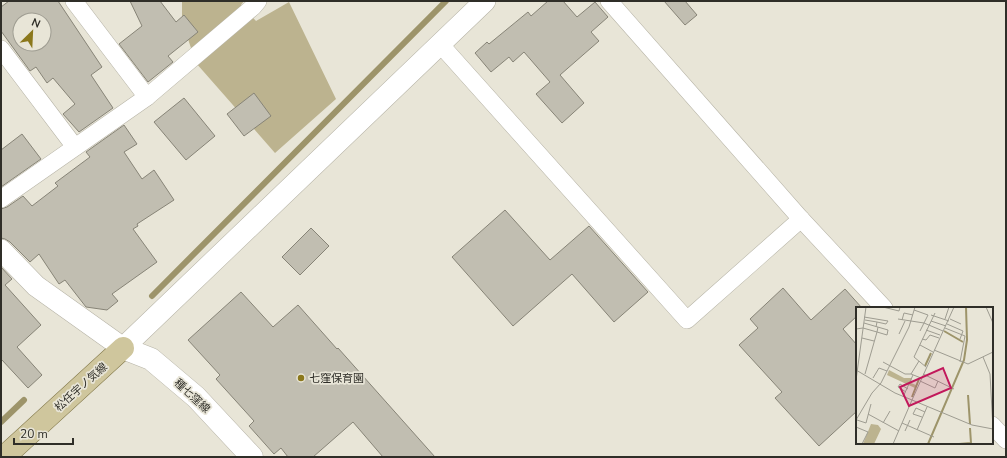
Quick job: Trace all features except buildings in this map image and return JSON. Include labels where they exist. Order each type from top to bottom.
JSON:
[{"type":"main road","name":"松任宇ノ気線","points":[[4,457],[123,348]]},
{"type":"main road","name":"種七窪線","points":[[123,348],[151,359],[196,397],[252,457]]},
{"type":"street","points":[[74,1],[147,97]]},
{"type":"street","points":[[1,199],[147,97],[253,7],[258,1]]},
{"type":"street","points":[[1,250],[36,286],[123,348],[484,1]]},
{"type":"street","points":[[609,1],[801,219],[883,307]]},
{"type":"street","points":[[440,44],[687,320],[801,219]]},
{"type":"street","points":[[1,49],[75,147]]},
{"type":"shaded area","points":[[182,1],[244,1],[241,5],[256,21],[289,2],[336,99],[275,153],[196,63],[182,21]]},
{"type":"waterway","points":[[152,296],[446,1]]},
{"type":"waterway","points":[[1,422],[24,400]]},
{"type":"place","name":"七窪保育園","points":[[301,378]]}]
